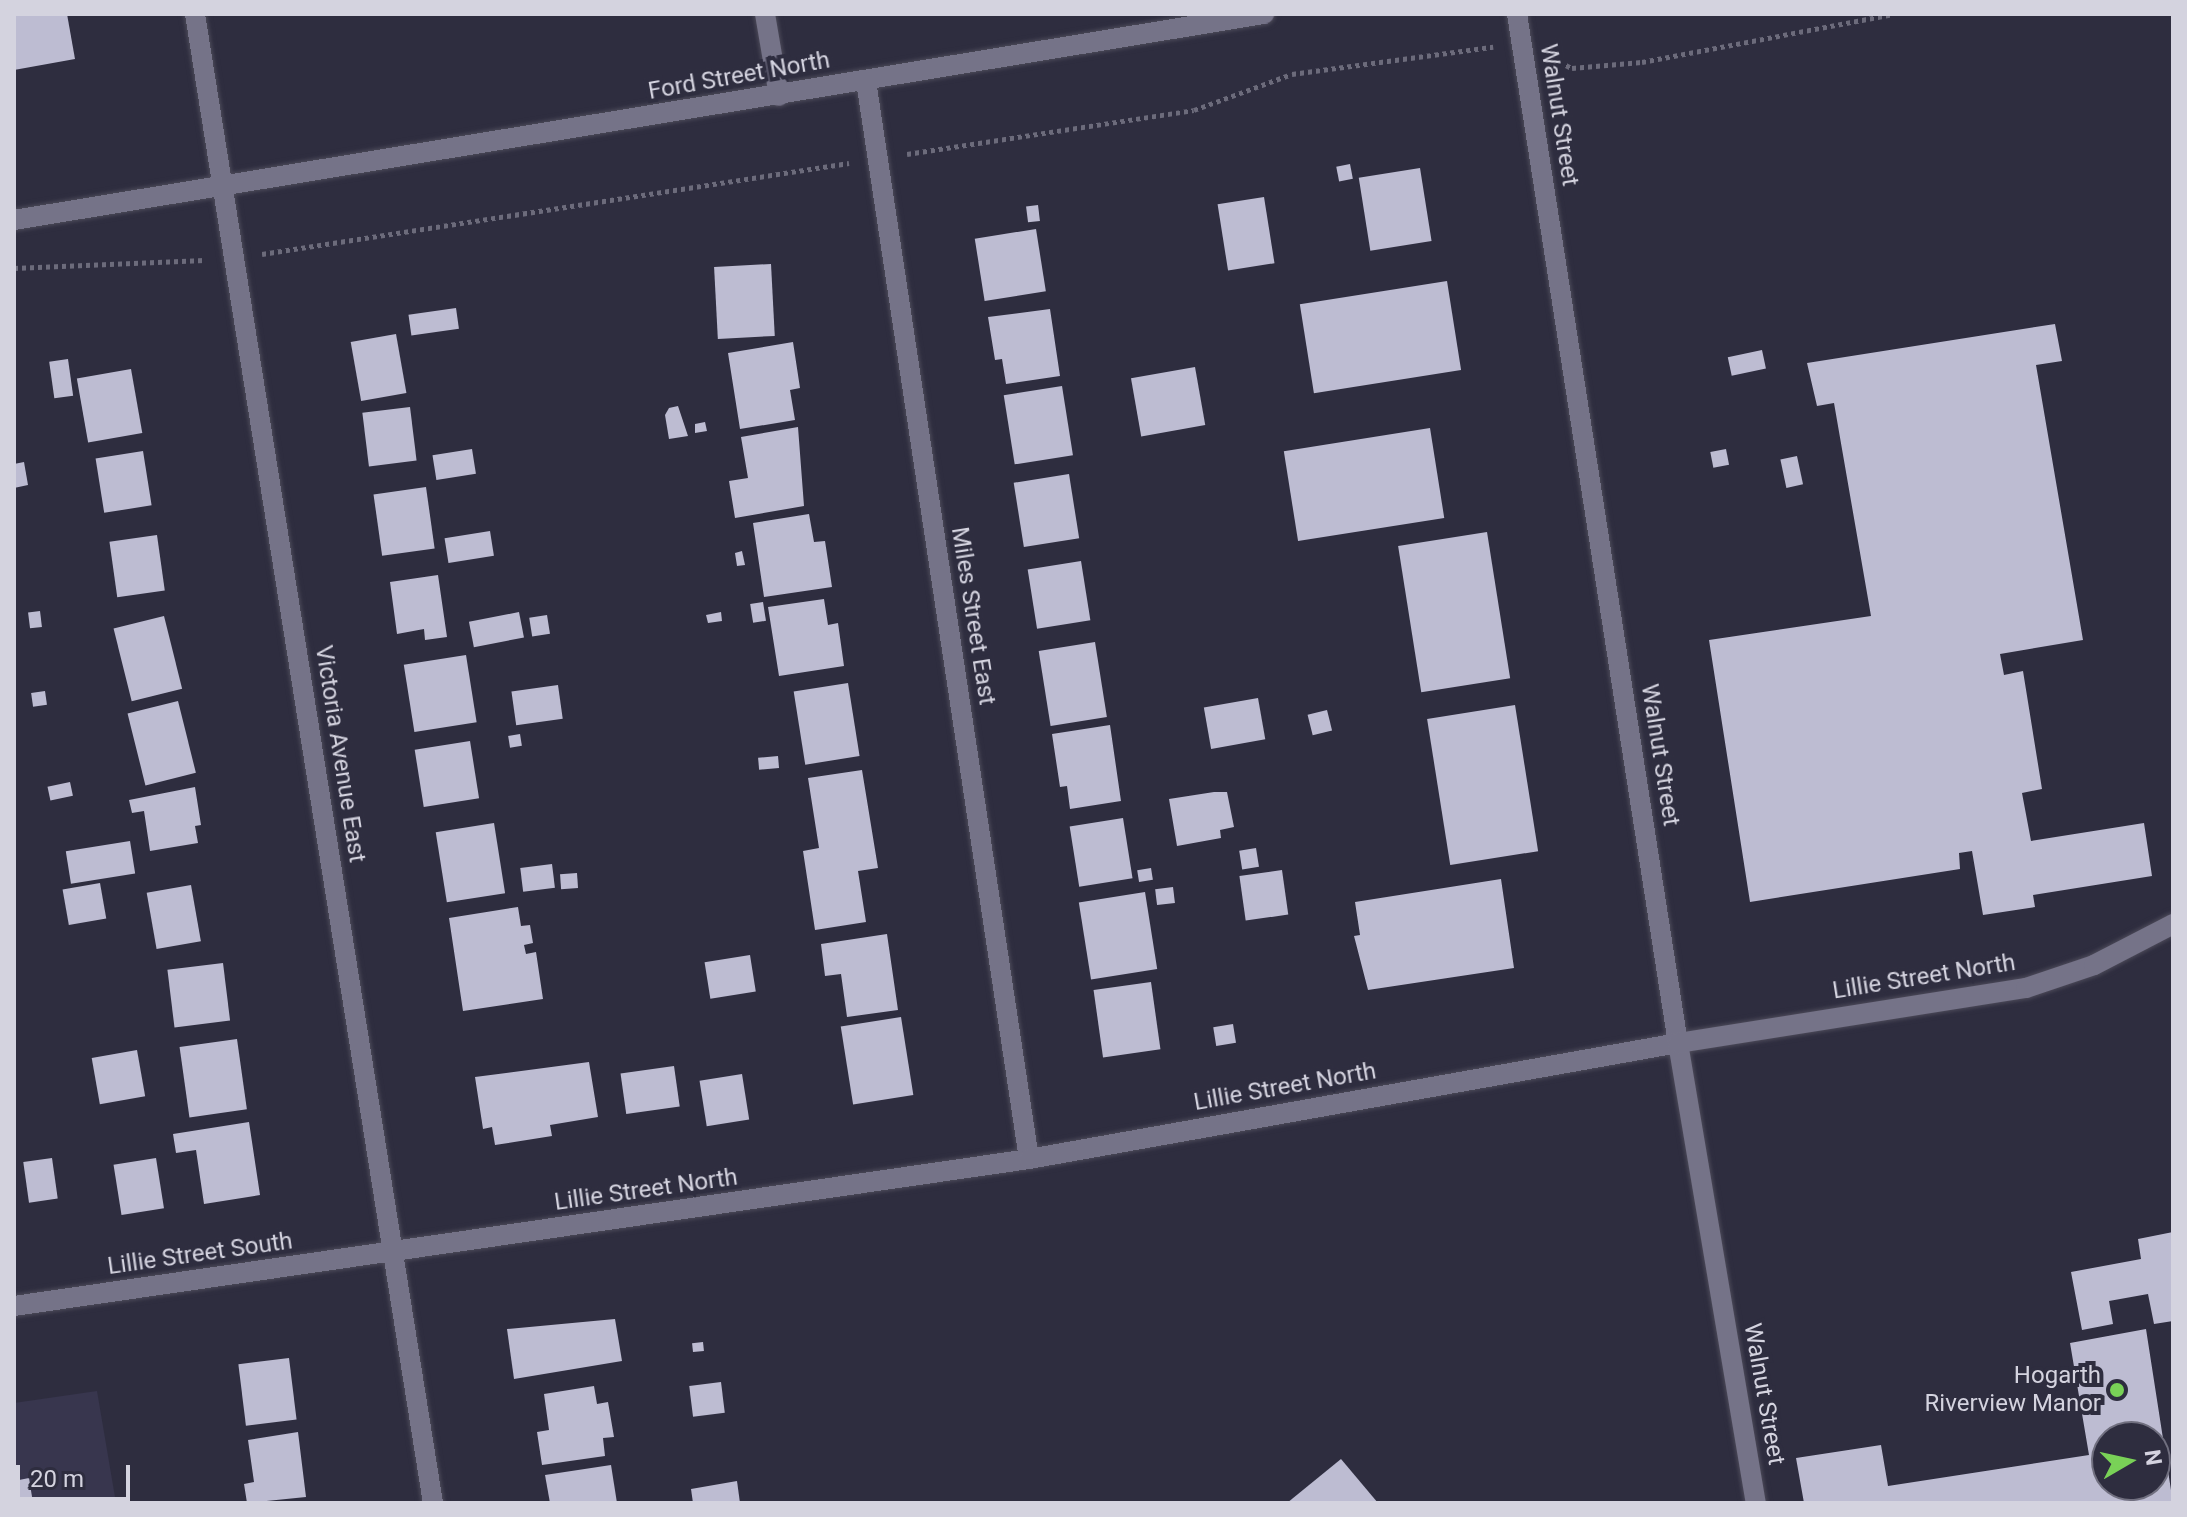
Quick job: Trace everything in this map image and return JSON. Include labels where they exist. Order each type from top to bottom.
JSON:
[{"type":"street","name":"Victoria Avenue East","points":[[195,14],[433,1503]]},
{"type":"street","points":[[765,14],[779,96]]},
{"type":"street","name":"Ford Street North","points":[[14,220],[222,189],[1264,14]]},
{"type":"street","name":"Walnut Street","points":[[1517,14],[1678,1043],[1756,1503]]},
{"type":"street","name":"Miles Street East","points":[[866,81],[1029,1159]]},
{"type":"street","name":"Lillie Street North","points":[[393,1254],[1029,1159],[1678,1043],[2026,988],[2094,965],[2173,924]]},
{"type":"street","name":"Lillie Street South","points":[[14,1306],[393,1254]]},
{"type":"path","points":[[14,268],[235,258],[1194,110],[1292,74],[1521,44],[1572,68],[1642,62],[1893,14]]},
{"type":"shaded area","points":[[97,1391],[116,1503],[14,1503],[14,1403]]},
{"type":"building","points":[[14,14],[67,14],[75,59],[14,70]]},
{"type":"building","points":[[1350,164],[1353,179],[1339,181],[1336,167]]},
{"type":"building","points":[[1420,168],[1432,241],[1370,251],[1359,178]]},
{"type":"building","points":[[1264,197],[1274,263],[1228,271],[1218,204]]},
{"type":"building","points":[[1038,205],[1040,221],[1028,222],[1026,206]]},
{"type":"building","points":[[1036,229],[1046,291],[985,301],[975,239]]},
{"type":"building","points":[[771,264],[775,336],[718,339],[714,267]]},
{"type":"building","points":[[1447,281],[1461,370],[1314,393],[1300,304]]},
{"type":"building","points":[[456,308],[459,329],[411,335],[408,315]]},
{"type":"building","points":[[1050,309],[1060,376],[1006,384],[1002,359],[995,360],[988,317]]},
{"type":"building","points":[[2055,324],[2062,361],[2036,365],[2083,640],[2000,654],[2004,675],[2023,671],[2042,789],[2022,793],[2031,841],[2144,823],[2152,876],[2033,895],[2035,907],[1983,915],[1972,851],[1959,853],[1960,869],[1750,902],[1709,640],[1871,616],[1834,403],[1817,406],[1807,363]]},
{"type":"building","points":[[396,334],[406,393],[361,401],[351,342]]},
{"type":"building","points":[[793,342],[800,388],[790,390],[795,420],[740,429],[728,353]]},
{"type":"building","points":[[1762,350],[1766,369],[1732,376],[1728,357]]},
{"type":"building","points":[[68,359],[73,396],[54,398],[49,362]]},
{"type":"building","points":[[1195,367],[1205,425],[1141,436],[1131,378]]},
{"type":"building","points":[[131,369],[142,433],[88,443],[77,379]]},
{"type":"building","points":[[1062,386],[1073,455],[1015,464],[1004,395]]},
{"type":"building","points":[[678,406],[688,436],[669,439],[665,415],[669,408]]},
{"type":"building","points":[[410,407],[417,461],[369,466],[362,413]]},
{"type":"building","points":[[705,422],[707,431],[695,433],[695,424]]},
{"type":"building","points":[[798,427],[804,506],[735,518],[729,481],[748,478],[741,437]]},
{"type":"building","points":[[1430,428],[1444,518],[1298,541],[1284,451]]},
{"type":"building","points":[[472,449],[476,474],[436,480],[432,455]]},
{"type":"building","points":[[1726,449],[1729,465],[1713,468],[1710,452]]},
{"type":"building","points":[[143,451],[152,505],[104,513],[96,459]]},
{"type":"building","points":[[1797,456],[1803,484],[1786,488],[1780,460]]},
{"type":"building","points":[[24,462],[28,485],[14,488],[14,464]]},
{"type":"building","points":[[1069,474],[1079,538],[1024,547],[1014,483]]},
{"type":"building","points":[[426,487],[435,548],[382,556],[374,494]]},
{"type":"building","points":[[809,514],[814,542],[825,541],[832,587],[764,597],[753,523]]},
{"type":"building","points":[[490,531],[494,556],[448,563],[445,538]]},
{"type":"building","points":[[1487,532],[1510,678],[1421,692],[1398,546]]},
{"type":"building","points":[[157,535],[165,590],[117,597],[109,542]]},
{"type":"building","points":[[742,551],[745,565],[737,566],[735,553]]},
{"type":"building","points":[[1081,561],[1090,620],[1037,629],[1028,569]]},
{"type":"building","points":[[438,575],[447,637],[425,640],[424,629],[397,634],[390,582]]},
{"type":"building","points":[[824,599],[828,625],[838,623],[844,666],[779,676],[768,607]]},
{"type":"building","points":[[763,602],[766,621],[753,623],[750,604]]},
{"type":"building","points":[[40,611],[42,627],[30,628],[28,612]]},
{"type":"building","points":[[519,612],[524,638],[474,647],[469,622]]},
{"type":"building","points":[[721,612],[722,621],[708,623],[706,615]]},
{"type":"building","points":[[547,615],[550,634],[532,637],[529,618]]},
{"type":"building","points":[[164,616],[182,689],[132,701],[114,629]]},
{"type":"building","points":[[1095,642],[1107,717],[1051,726],[1039,651]]},
{"type":"building","points":[[466,655],[477,722],[414,732],[404,665]]},
{"type":"building","points":[[848,683],[860,756],[805,765],[794,692]]},
{"type":"building","points":[[558,685],[563,719],[516,725],[511,692]]},
{"type":"building","points":[[45,691],[47,705],[33,707],[31,693]]},
{"type":"building","points":[[1258,698],[1265,739],[1211,749],[1204,708]]},
{"type":"building","points":[[178,701],[196,773],[145,785],[128,714]]},
{"type":"building","points":[[1515,705],[1538,851],[1450,865],[1427,719]]},
{"type":"building","points":[[1327,710],[1332,730],[1313,735],[1308,715]]},
{"type":"building","points":[[1110,725],[1121,801],[1070,809],[1067,786],[1060,787],[1052,734]]},
{"type":"building","points":[[520,734],[522,746],[510,748],[508,736]]},
{"type":"building","points":[[470,741],[479,798],[424,807],[415,750]]},
{"type":"building","points":[[778,756],[779,768],[759,770],[758,758]]},
{"type":"building","points":[[862,770],[878,868],[858,871],[866,922],[815,930],[803,851],[819,848],[808,778]]},
{"type":"building","points":[[70,782],[73,796],[50,800],[48,787]]},
{"type":"building","points":[[195,787],[201,825],[195,826],[198,843],[150,851],[144,811],[132,813],[129,800]]},
{"type":"building","points":[[1227,792],[1234,827],[1220,830],[1221,838],[1177,846],[1169,799]]},
{"type":"building","points":[[1123,818],[1133,878],[1079,887],[1070,826]]},
{"type":"building","points":[[494,823],[505,893],[447,902],[436,832]]},
{"type":"building","points":[[130,841],[135,874],[71,884],[66,851]]},
{"type":"building","points":[[1256,848],[1259,867],[1242,869],[1239,851]]},
{"type":"building","points":[[552,864],[555,888],[523,892],[520,868]]},
{"type":"building","points":[[1151,868],[1153,880],[1139,882],[1137,870]]},
{"type":"building","points":[[1282,870],[1288,915],[1246,921],[1239,876]]},
{"type":"building","points":[[577,873],[578,888],[561,889],[560,874]]},
{"type":"building","points":[[1501,879],[1514,968],[1368,990],[1354,936],[1360,935],[1355,902]]},
{"type":"building","points":[[100,883],[106,918],[69,925],[63,890]]},
{"type":"building","points":[[191,885],[201,941],[157,949],[147,893]]},
{"type":"building","points":[[1173,887],[1175,903],[1157,905],[1155,889]]},
{"type":"building","points":[[1145,892],[1157,969],[1091,980],[1079,902]]},
{"type":"building","points":[[518,907],[521,926],[530,925],[533,943],[524,945],[526,954],[536,952],[543,999],[463,1011],[449,918]]},
{"type":"building","points":[[887,934],[898,1010],[847,1017],[841,974],[825,976],[821,944]]},
{"type":"building","points":[[750,955],[756,992],[710,999],[705,962]]},
{"type":"building","points":[[223,963],[230,1021],[174,1027],[167,970]]},
{"type":"building","points":[[1151,982],[1160,1049],[1103,1057],[1094,990]]},
{"type":"building","points":[[901,1017],[913,1095],[853,1105],[841,1027]]},
{"type":"building","points":[[1233,1024],[1236,1043],[1216,1046],[1213,1027]]},
{"type":"building","points":[[237,1039],[247,1109],[189,1117],[180,1047]]},
{"type":"building","points":[[137,1050],[145,1096],[100,1104],[92,1058]]},
{"type":"building","points":[[589,1062],[598,1117],[550,1125],[552,1136],[495,1145],[492,1127],[483,1129],[475,1077]]},
{"type":"building","points":[[674,1066],[680,1107],[626,1114],[621,1074]]},
{"type":"building","points":[[742,1074],[749,1119],[707,1126],[700,1081]]},
{"type":"building","points":[[249,1122],[260,1195],[204,1204],[196,1150],[176,1153],[173,1134]]},
{"type":"building","points":[[52,1158],[58,1199],[29,1203],[23,1162]]},
{"type":"building","points":[[156,1158],[164,1208],[122,1215],[114,1165]]},
{"type":"building","name":"Hogarth Riverview Manor","points":[[2173,1232],[2173,1321],[2154,1324],[2148,1294],[2109,1301],[2113,1324],[2082,1330],[2071,1272],[2141,1259],[2138,1239]]},
{"type":"building","points":[[615,1319],[622,1361],[514,1379],[507,1329]]},
{"type":"building","name":"Hogarth Riverview Manor","points":[[2146,1329],[2160,1421],[2091,1421],[2091,1501],[2171,1501],[2171,1490],[2173,1503],[1804,1503],[1796,1458],[1881,1445],[1888,1486],[2089,1455],[2070,1343]]},
{"type":"building","points":[[703,1342],[704,1351],[693,1352],[692,1343]]},
{"type":"building","points":[[289,1358],[297,1420],[246,1426],[238,1364]]},
{"type":"building","points":[[721,1382],[725,1413],[693,1417],[689,1386]]},
{"type":"building","points":[[594,1386],[597,1404],[608,1402],[614,1437],[603,1438],[605,1456],[542,1465],[537,1432],[549,1430],[544,1394]]},
{"type":"building","points":[[298,1432],[306,1497],[247,1503],[244,1484],[254,1482],[248,1440]]},
{"type":"building","points":[[1341,1459],[1378,1503],[1287,1503]]},
{"type":"building","points":[[611,1465],[617,1503],[550,1503],[545,1475]]},
{"type":"building","points":[[29,1478],[33,1503],[14,1503],[14,1481]]},
{"type":"building","points":[[737,1481],[740,1503],[693,1503],[691,1489]]},
{"type":"place","name":"Hogarth Riverview Manor","points":[[2117,1390]]}]
